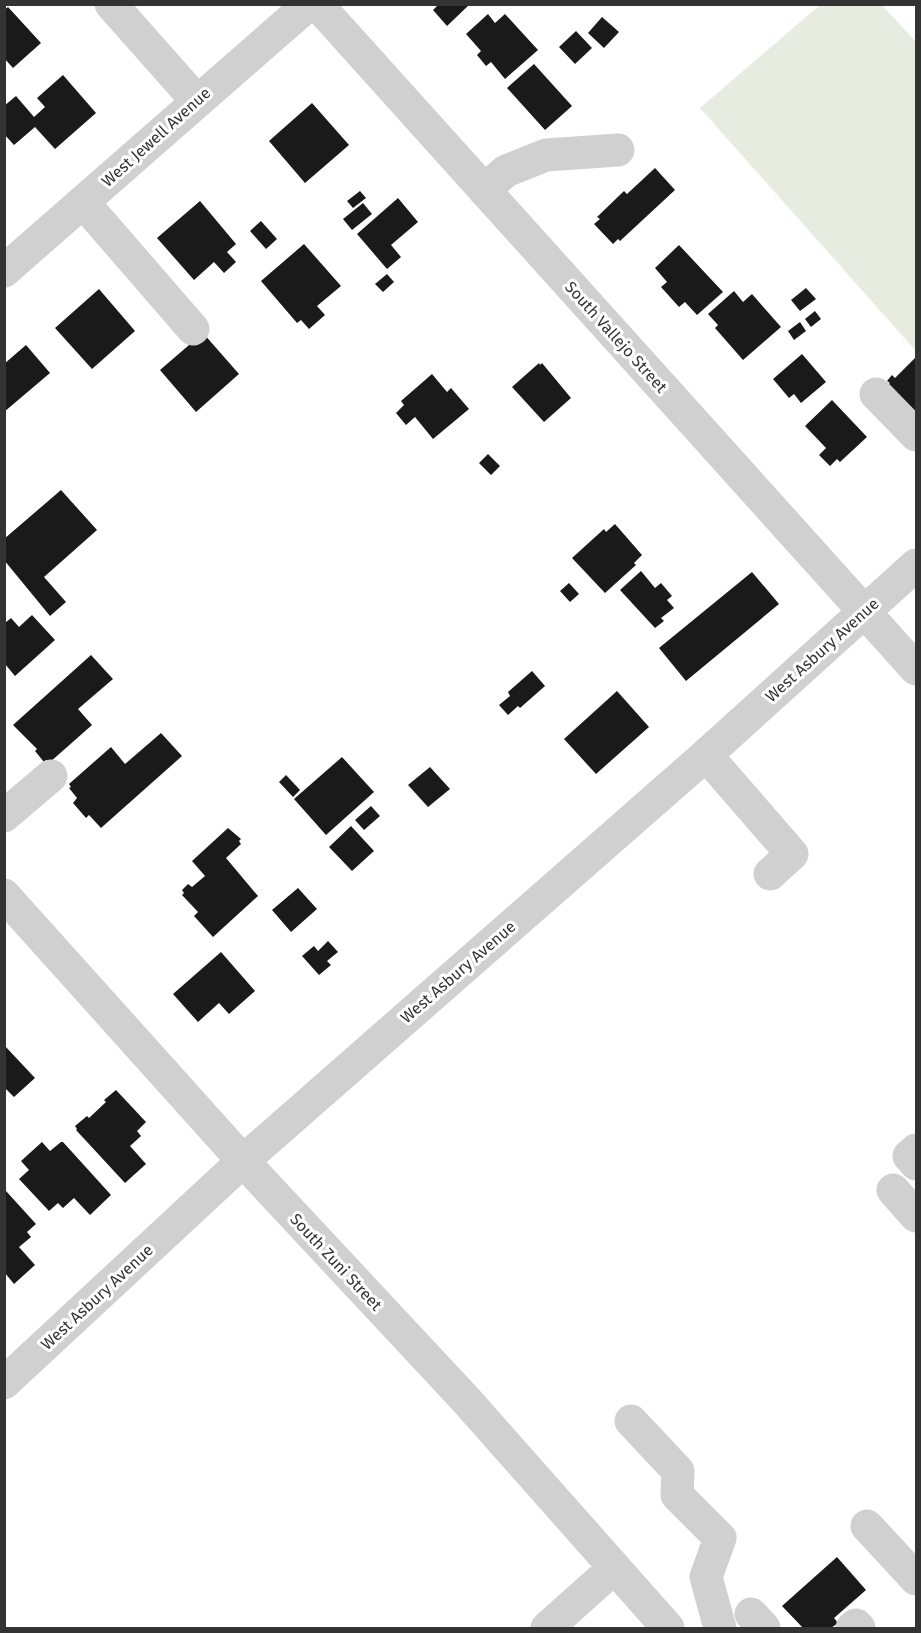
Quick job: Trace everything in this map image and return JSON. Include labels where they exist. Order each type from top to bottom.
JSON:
[{"type":"street","points":[[111,4],[197,101]]},
{"type":"street","name":"West Jewell Avenue","points":[[4,271],[309,4]]},
{"type":"street","name":"South Vallejo Street","points":[[317,4],[916,669]]},
{"type":"street","points":[[484,190],[506,171],[546,155],[618,150]]},
{"type":"street","points":[[83,202],[193,329]]},
{"type":"street","points":[[876,394],[916,435]]},
{"type":"street","name":"West Asbury Avenue","points":[[4,1383],[243,1161],[706,754],[916,565]]},
{"type":"street","points":[[706,754],[792,854],[770,874]]},
{"type":"street","points":[[4,816],[51,776]]},
{"type":"street","name":"South Zuni Street","points":[[4,895],[243,1161],[467,1401],[668,1629]]},
{"type":"street","points":[[916,1150],[909,1156],[916,1164]]},
{"type":"street","points":[[893,1190],[916,1216]]},
{"type":"street","points":[[631,1421],[678,1471],[677,1495],[720,1538],[706,1577],[720,1629]]},
{"type":"street","points":[[867,1526],[916,1579]]},
{"type":"street","points":[[547,1629],[614,1568]]},
{"type":"street","points":[[852,1629],[856,1625],[860,1629]]},
{"type":"shaded area","points":[[820,5],[882,5],[916,42],[916,351],[700,108]]},
{"type":"building","points":[[439,4],[470,4],[447,26],[433,10]]},
{"type":"building","points":[[8,7],[41,43],[13,68],[4,58],[4,10]]},
{"type":"building","points":[[488,14],[495,23],[505,14],[538,50],[505,79],[491,62],[486,66],[477,55],[481,51],[466,34]]},
{"type":"building","points":[[602,17],[619,32],[604,48],[588,33]]},
{"type":"building","points":[[576,31],[592,48],[575,64],[559,47]]},
{"type":"building","points":[[534,64],[572,106],[545,130],[507,88]]},
{"type":"building","points":[[63,75],[96,113],[55,149],[35,127],[14,145],[4,134],[4,106],[16,96],[34,117],[45,107],[37,98]]},
{"type":"building","points":[[312,103],[349,145],[305,183],[269,141]]},
{"type":"building","points":[[655,168],[675,190],[620,241],[618,239],[613,244],[594,224],[600,219],[597,217],[624,191],[627,194]]},
{"type":"building","points":[[360,191],[366,198],[353,208],[347,201]]},
{"type":"building","points":[[398,198],[418,222],[391,245],[401,257],[387,269],[357,234]]},
{"type":"building","points":[[200,201],[236,244],[227,252],[236,262],[224,273],[214,262],[194,280],[157,238]]},
{"type":"building","points":[[363,203],[372,214],[352,230],[343,219]]},
{"type":"building","points":[[261,221],[277,239],[266,249],[250,231]]},
{"type":"building","points":[[304,244],[341,286],[317,306],[325,315],[309,329],[301,320],[297,323],[261,281]]},
{"type":"building","points":[[679,245],[723,292],[697,315],[685,302],[679,307],[661,287],[667,282],[655,268]]},
{"type":"building","points":[[387,274],[394,282],[383,292],[375,284]]},
{"type":"building","points":[[806,288],[816,299],[800,311],[791,300]]},
{"type":"building","points":[[99,289],[135,331],[92,369],[55,328]]},
{"type":"building","points":[[734,291],[743,302],[752,294],[781,327],[743,360],[715,328],[718,325],[708,314]]},
{"type":"building","points":[[815,311],[821,319],[811,327],[805,319]]},
{"type":"building","points":[[800,322],[806,331],[794,340],[788,331]]},
{"type":"building","points":[[203,333],[239,374],[196,412],[160,370]]},
{"type":"building","points":[[26,345],[50,373],[4,412],[4,364]]},
{"type":"building","points":[[802,354],[826,382],[801,403],[794,394],[789,398],[773,379]]},
{"type":"building","points":[[916,357],[916,413],[886,386],[890,383],[887,381],[892,375],[895,378]]},
{"type":"building","points":[[539,363],[540,365],[542,363],[571,398],[544,422],[512,387]]},
{"type":"building","points":[[432,374],[447,392],[451,388],[469,409],[433,439],[415,417],[406,425],[396,413],[404,405],[401,401]]},
{"type":"building","points":[[832,400],[867,437],[840,462],[837,459],[830,466],[819,455],[826,448],[805,426]]},
{"type":"building","points":[[488,454],[500,466],[491,475],[479,463]]},
{"type":"building","points":[[61,490],[97,530],[44,577],[66,602],[50,616],[4,560],[4,539]]},
{"type":"building","points":[[615,524],[642,555],[634,563],[636,565],[605,593],[572,558],[604,529],[606,532]]},
{"type":"building","points":[[641,571],[655,588],[661,583],[672,596],[667,600],[674,608],[661,618],[664,621],[655,628],[620,590]]},
{"type":"building","points":[[752,572],[779,604],[686,681],[659,648]]},
{"type":"building","points":[[569,583],[579,594],[570,602],[560,591]]},
{"type":"building","points":[[32,615],[55,640],[15,676],[5,664],[5,623],[11,618],[19,627]]},
{"type":"building","points":[[91,655],[113,679],[78,709],[92,725],[49,763],[46,760],[44,762],[35,751],[37,749],[13,725]]},
{"type":"building","points":[[532,671],[545,686],[520,708],[518,706],[508,715],[499,705],[510,696],[508,692]]},
{"type":"building","points":[[617,691],[649,727],[596,774],[564,739]]},
{"type":"building","points":[[161,733],[182,756],[101,828],[89,815],[86,818],[73,803],[77,798],[69,788],[71,787],[69,784],[111,747],[125,764]]},
{"type":"building","points":[[342,757],[374,792],[326,835],[294,799]]},
{"type":"building","points":[[430,767],[450,789],[428,807],[408,785]]},
{"type":"building","points":[[286,775],[300,790],[293,797],[279,782]]},
{"type":"building","points":[[371,806],[380,816],[364,830],[355,820]]},
{"type":"building","points":[[351,826],[374,851],[352,871],[329,847]]},
{"type":"building","points":[[228,828],[241,839],[239,841],[241,844],[226,858],[258,896],[213,937],[194,916],[198,912],[182,895],[184,893],[182,890],[188,884],[192,887],[205,876],[192,861]]},
{"type":"building","points":[[298,888],[317,909],[291,932],[272,910]]},
{"type":"building","points":[[328,941],[338,952],[327,961],[331,965],[319,975],[302,956],[314,946],[318,951]]},
{"type":"building","points":[[221,952],[255,991],[229,1014],[219,1003],[198,1022],[173,994]]},
{"type":"building","points":[[4,1045],[35,1078],[14,1097],[4,1087]]},
{"type":"building","points":[[116,1090],[146,1122],[137,1131],[141,1136],[130,1146],[146,1164],[125,1183],[76,1130],[75,1126],[87,1116],[89,1118]]},
{"type":"building","points":[[42,1142],[50,1151],[63,1142],[111,1195],[90,1215],[74,1198],[63,1208],[58,1203],[49,1211],[19,1179],[29,1170],[21,1161]]},
{"type":"building","points":[[6,1191],[36,1224],[27,1232],[31,1237],[19,1247],[35,1265],[14,1284],[5,1273]]},
{"type":"building","points":[[837,1557],[866,1590],[834,1618],[838,1623],[831,1628],[803,1628],[782,1606]]}]
